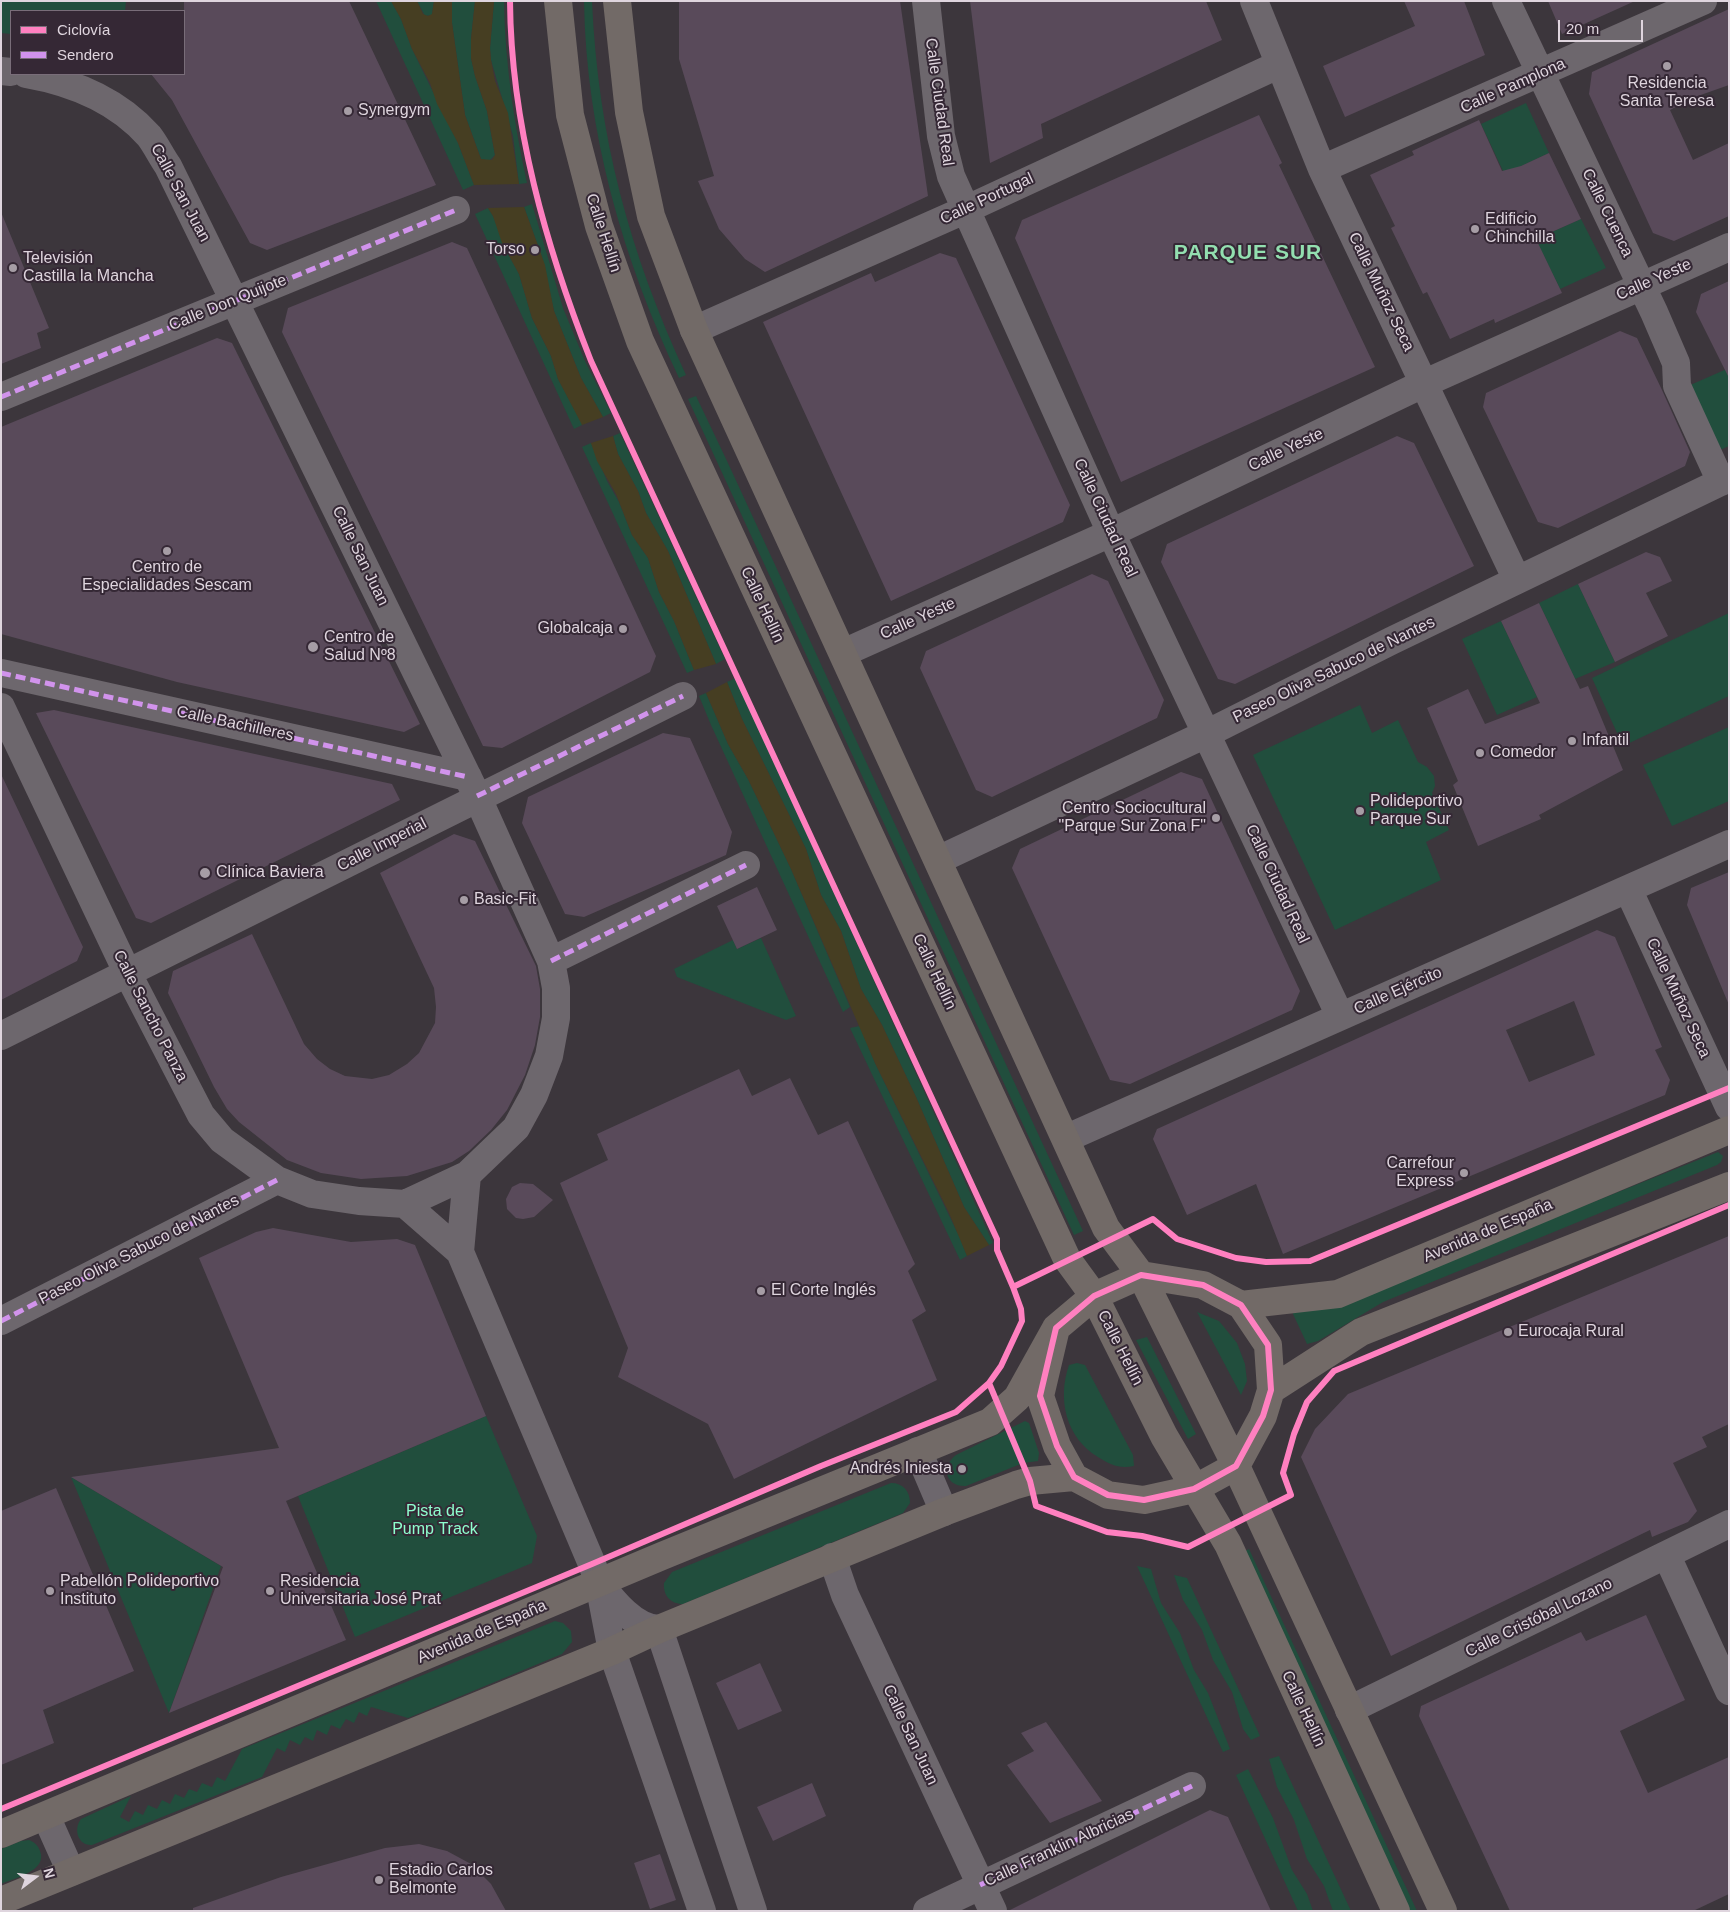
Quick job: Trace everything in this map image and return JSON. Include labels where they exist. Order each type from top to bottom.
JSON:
[{"type":"main road","name":"Calle Hellín","points":[[558,1],[570,115],[599,226],[640,341],[1068,1259],[1094,1296],[1194,1489],[1228,1544],[1396,1911]]},
{"type":"main road","points":[[617,1],[629,112],[651,216],[694,330],[1067,1138],[1106,1228],[1141,1275],[1236,1466],[1443,1911]]},
{"type":"main road","name":"Avenida de España","points":[[1241,1305],[1338,1294],[1729,1130]]},
{"type":"main road","points":[[1272,1390],[1361,1332],[1729,1186]]},
{"type":"main road","name":"Avenida de España","points":[[1,1834],[599,1582],[990,1422],[1017,1398],[1056,1328],[1094,1296],[1141,1275]]},
{"type":"main road","points":[[1056,1328],[1040,1396],[1057,1446],[1074,1477],[1108,1496],[1144,1500],[1194,1489],[1236,1466],[1263,1416],[1272,1390],[1268,1346],[1241,1305],[1203,1285],[1141,1275]]},
{"type":"main road","points":[[1,1901],[612,1651],[659,1629],[944,1512],[1016,1485],[1074,1477]]},
{"type":"street","name":"Calle Ciudad Real","points":[[926,1],[941,136],[951,176],[1111,533],[1340,1016]]},
{"type":"street","name":"Calle Muñoz Seca","points":[[1254,1],[1278,65],[1322,169],[1517,580]]},
{"type":"street","name":"Calle Cuenca","points":[[1506,1],[1642,286],[1676,362],[1677,386],[1725,480]]},
{"type":"street","name":"Calle Pamplona","points":[[1322,169],[1703,1]]},
{"type":"street","name":"Calle Portugal","points":[[694,330],[967,209],[1278,65]]},
{"type":"street","name":"Calle San Juan","points":[[30,75],[57,81],[96,95],[148,136],[180,190],[473,787],[551,960],[556,988],[556,1018],[549,1056],[534,1095],[516,1128],[467,1175],[404,1204]]},
{"type":"street","name":"Calle Don Quijote","points":[[1,397],[456,210]]},
{"type":"street","name":"Calle Yeste","points":[[843,653],[1111,533],[1425,383],[1729,247]]},
{"type":"street","name":"Paseo Oliva Sabuco de Nantes","points":[[938,860],[1206,734],[1517,580],[1725,480]]},
{"type":"street","name":"Calle Bachilleres","points":[[1,673],[473,787]]},
{"type":"street","name":"Calle Imperial","points":[[1,1036],[128,974],[473,787],[683,696]]},
{"type":"street","name":"Calle Sancho Panza","points":[[1,708],[128,974],[201,1115],[222,1140],[277,1180],[312,1194],[359,1201],[404,1204]]},
{"type":"street","name":"Calle Ejército","points":[[1067,1138],[1729,844]]},
{"type":"street","points":[[551,960],[746,865]]},
{"type":"street","name":"Calle Muñoz Seca","points":[[1628,888],[1729,1107]]},
{"type":"street","points":[[460,1252],[467,1175]]},
{"type":"street","name":"Paseo Oliva Sabuco de Nantes","points":[[1,1321],[277,1180]]},
{"type":"street","points":[[404,1204],[460,1252],[599,1582],[612,1651],[702,1911]]},
{"type":"street","points":[[918,1451],[944,1512]]},
{"type":"street","name":"Calle Cristóbal Lozano","points":[[1349,1710],[1729,1524]]},
{"type":"street","points":[[1667,1556],[1729,1691]]},
{"type":"street","name":"Calle San Juan","points":[[832,1557],[845,1595],[993,1911]]},
{"type":"street","points":[[599,1582],[615,1603],[636,1620],[651,1629],[659,1629],[752,1911]]},
{"type":"street","name":"Calle Franklin Albricias","points":[[927,1911],[1192,1786]]},
{"type":"street","points":[[46,1816],[71,1872]]},
{"type":"green space","points":[[1,1],[126,1],[125,10],[10,10],[10,34],[1,33]]},
{"type":"green space","points":[[376,1],[391,1],[401,19],[412,49],[458,143],[474,185],[463,190]]},
{"type":"green space","points":[[417,1],[434,1],[432,15],[425,16]]},
{"type":"green space","points":[[452,1],[475,1],[471,58],[487,111],[495,155],[489,161],[481,159],[465,115],[452,23]]},
{"type":"green space","points":[[494,1],[504,1],[511,93],[527,183],[519,184],[513,136],[491,60],[490,48]]},
{"type":"green space","points":[[584,1],[592,1],[595,51],[601,99],[609,146],[620,192],[648,283],[686,375],[679,378],[641,288],[611,195],[592,99],[586,50]]},
{"type":"green space","points":[[1526,103],[1549,153],[1509,172],[1503,171],[1481,124]]},
{"type":"green space","points":[[532,204],[563,308],[585,361],[611,413],[603,417],[581,378],[554,311],[541,254],[524,207]]},
{"type":"green space","points":[[488,208],[507,252],[519,274],[532,318],[551,356],[558,379],[582,423],[582,425],[574,429],[475,214]]},
{"type":"green space","points":[[1581,219],[1606,268],[1560,289],[1539,246],[1539,240],[1543,236]]},
{"type":"green space","points":[[1729,368],[1729,446],[1720,450],[1688,386]]},
{"type":"green space","points":[[696,396],[1083,1231],[1074,1235],[688,399]]},
{"type":"green space","points":[[620,433],[725,659],[716,664],[668,551],[646,513],[638,491],[618,454],[613,436]]},
{"type":"green space","points":[[591,443],[607,481],[619,502],[632,535],[648,558],[659,592],[674,621],[694,670],[687,673],[582,447]]},
{"type":"green space","points":[[1578,584],[1615,662],[1575,679],[1539,603]]},
{"type":"green space","points":[[1729,613],[1729,696],[1623,746],[1592,678]]},
{"type":"green space","points":[[1501,621],[1537,697],[1497,715],[1462,639]]},
{"type":"green space","points":[[736,678],[993,1243],[989,1245],[964,1207],[882,1025],[861,989],[841,931],[821,895],[806,849],[742,719],[727,682]]},
{"type":"green space","points":[[706,693],[728,744],[748,779],[791,869],[850,1007],[843,1012],[711,725],[699,696]]},
{"type":"green space","name":"Polideportivo Parque Sur","points":[[1360,705],[1372,733],[1398,720],[1418,762],[1427,767],[1434,776],[1435,786],[1432,793],[1449,830],[1426,842],[1441,880],[1335,930],[1253,755]]},
{"type":"green space","points":[[1729,727],[1729,801],[1672,826],[1643,765]]},
{"type":"green space","points":[[761,938],[796,1016],[786,1020],[677,977],[674,969],[733,940],[737,949]]},
{"type":"green space","points":[[860,1026],[875,1063],[960,1238],[967,1256],[960,1260],[850,1028]]},
{"type":"green space","points":[[1718,1152],[1723,1156],[1721,1162],[1717,1165],[1383,1302],[1318,1341],[1307,1344],[1293,1314],[1294,1310],[1421,1271]]},
{"type":"green space","points":[[1197,1312],[1219,1321],[1237,1343],[1245,1364],[1247,1381],[1241,1395]]},
{"type":"green space","points":[[1147,1337],[1196,1434],[1188,1439],[1136,1340]]},
{"type":"green space","points":[[1077,1363],[1085,1365],[1133,1455],[1134,1466],[1119,1467],[1103,1460],[1087,1449],[1072,1429],[1064,1404],[1064,1391],[1069,1365]]},
{"type":"green space","name":"Pista de Pump Track","points":[[486,1416],[537,1536],[532,1563],[355,1637],[298,1496]]},
{"type":"green space","points":[[1025,1421],[1029,1423],[1039,1453],[1038,1461],[1023,1463],[966,1486],[953,1483],[950,1480],[947,1470],[948,1465],[956,1455]]},
{"type":"green space","points":[[71,1477],[221,1566],[169,1713]]},
{"type":"green space","points":[[891,1483],[899,1484],[905,1488],[909,1495],[910,1503],[903,1513],[683,1604],[671,1601],[666,1595],[664,1583],[672,1572]]},
{"type":"green space","points":[[1249,1549],[1417,1911],[1408,1911],[1243,1552]]},
{"type":"green space","points":[[1137,1566],[1151,1569],[1161,1603],[1180,1633],[1194,1670],[1208,1693],[1230,1749],[1223,1752]]},
{"type":"green space","points":[[1174,1575],[1187,1578],[1260,1736],[1251,1740],[1243,1729],[1232,1692],[1213,1660],[1202,1630],[1183,1600]]},
{"type":"green space","points":[[555,1621],[563,1623],[571,1631],[572,1642],[562,1654],[408,1718],[371,1707],[367,1716],[359,1712],[354,1723],[346,1719],[340,1729],[331,1725],[327,1735],[317,1730],[313,1741],[305,1737],[300,1745],[290,1740],[285,1752],[277,1748],[262,1777],[92,1845],[83,1843],[78,1836],[77,1827],[81,1819],[131,1796],[120,1817],[129,1822],[135,1811],[143,1815],[148,1805],[157,1809],[162,1800],[170,1804],[175,1794],[184,1798],[189,1789],[197,1792],[202,1783],[212,1787],[217,1777],[225,1781],[242,1749]]},
{"type":"green space","points":[[1279,1756],[1351,1911],[1333,1911],[1324,1886],[1307,1859],[1294,1820],[1277,1787],[1269,1759]]},
{"type":"green space","points":[[1248,1769],[1273,1818],[1292,1870],[1307,1894],[1313,1911],[1298,1911],[1236,1775]]},
{"type":"green space","points":[[29,1840],[36,1844],[39,1849],[41,1858],[39,1864],[28,1873],[1,1884],[1,1849]]},
{"type":"sand","points":[[391,1],[417,1],[423,14],[428,16],[432,14],[434,1],[452,1],[452,23],[465,115],[481,159],[492,160],[495,155],[487,111],[471,58],[471,39],[475,1],[494,1],[490,48],[491,60],[495,81],[508,113],[519,184],[474,185],[458,143],[437,104],[430,83],[412,49],[401,19]]},
{"type":"sand","points":[[524,207],[545,265],[554,311],[581,378],[603,417],[582,425],[558,379],[551,356],[532,318],[519,274],[502,243],[493,216],[488,208]]},
{"type":"sand","points":[[613,436],[618,454],[638,491],[646,513],[668,551],[716,664],[694,670],[674,621],[659,592],[648,558],[632,535],[616,494],[597,461],[591,443]]},
{"type":"sand","points":[[727,682],[742,719],[806,849],[821,895],[841,931],[861,989],[882,1025],[964,1207],[989,1245],[967,1256],[949,1213],[875,1063],[791,869],[748,779],[728,744],[706,693]]},
{"type":"building","points":[[184,1],[349,1],[436,185],[267,250],[250,243],[172,100],[152,75],[185,75]]},
{"type":"building","points":[[679,1],[900,1],[928,196],[765,272],[745,259],[719,229],[698,181],[714,176],[679,59]]},
{"type":"building","points":[[970,1],[1206,1],[1222,40],[1041,124],[1043,138],[990,163]]},
{"type":"building","points":[[1404,1],[1464,1],[1485,55],[1345,117],[1323,66],[1415,26]]},
{"type":"building","points":[[1548,1],[1635,1],[1562,34]]},
{"type":"building","points":[[1729,9],[1729,85],[1695,97],[1670,110],[1693,160],[1729,143],[1729,216],[1674,241],[1653,233],[1589,94],[1592,72]]},
{"type":"building","points":[[1259,115],[1282,163],[1279,165],[1375,367],[1121,482],[1015,238],[1022,220]]},
{"type":"building","name":"Edificio Chinchilla","points":[[1479,120],[1502,171],[1521,166],[1549,153],[1581,219],[1536,239],[1562,293],[1495,323],[1494,319],[1450,339],[1427,292],[1423,294],[1391,228],[1395,226],[1370,175],[1414,155],[1412,151]]},
{"type":"building","name":"Televisión Castilla la Mancha","points":[[1,212],[49,328],[37,333],[41,348],[1,364]]},
{"type":"building","points":[[452,242],[467,248],[656,656],[650,672],[502,748],[483,746],[282,332],[288,308]]},
{"type":"building","points":[[940,253],[956,258],[1070,505],[1063,522],[891,601],[763,322],[871,273],[875,282]]},
{"type":"building","points":[[1729,281],[1729,378],[1696,312],[1701,294]]},
{"type":"building","points":[[1620,331],[1637,338],[1690,452],[1685,466],[1558,528],[1538,522],[1483,407],[1486,393]]},
{"type":"building","points":[[217,338],[232,343],[420,724],[404,732],[177,682],[1,634],[1,427]]},
{"type":"building","points":[[1397,436],[1414,443],[1474,566],[1235,684],[1218,679],[1161,562],[1167,544]]},
{"type":"building","points":[[1646,552],[1660,557],[1672,581],[1646,593],[1668,636],[1615,662],[1578,584]]},
{"type":"building","points":[[1092,574],[1108,581],[1164,700],[1157,718],[992,797],[976,790],[920,668],[926,651]]},
{"type":"building","points":[[1539,603],[1580,689],[1588,686],[1623,770],[1539,815],[1541,819],[1478,846],[1453,785],[1458,781],[1427,708],[1468,689],[1485,724],[1540,703],[1501,621]]},
{"type":"building","points":[[54,710],[392,784],[400,800],[151,923],[136,918],[36,713]]},
{"type":"building","points":[[663,733],[690,738],[732,832],[726,855],[584,917],[565,914],[522,823],[528,797]]},
{"type":"building","points":[[1181,772],[1202,779],[1300,991],[1292,1010],[1130,1084],[1110,1080],[1012,868],[1020,849]]},
{"type":"building","points":[[1,774],[83,947],[77,961],[1,1000]]},
{"type":"building","points":[[454,834],[475,841],[536,966],[540,989],[540,1017],[535,1045],[525,1075],[507,1110],[491,1130],[469,1151],[452,1162],[407,1176],[361,1179],[321,1173],[287,1160],[239,1122],[227,1109],[214,1087],[168,993],[173,971],[252,934],[304,1044],[317,1059],[330,1069],[345,1076],[372,1079],[389,1075],[407,1064],[419,1053],[435,1023],[436,1007],[434,988],[380,873]]},
{"type":"building","points":[[1729,872],[1729,1005],[1687,905],[1691,888]]},
{"type":"building","points":[[757,887],[777,930],[737,949],[717,906]]},
{"type":"building","points":[[1597,930],[1615,937],[1662,1047],[1655,1050],[1670,1080],[1665,1095],[1283,1254],[1256,1184],[1187,1215],[1153,1139],[1157,1129]],"holes":[[[1574,1001],[1595,1055],[1529,1082],[1506,1030]]]},
{"type":"building","name":"El Corte Inglés","points":[[739,1069],[752,1096],[790,1078],[818,1135],[848,1121],[915,1264],[908,1271],[926,1311],[912,1320],[937,1380],[734,1479],[708,1424],[618,1377],[628,1348],[560,1183],[608,1160],[597,1134]]},
{"type":"building","points":[[520,1183],[533,1184],[553,1200],[534,1217],[516,1218],[507,1209],[506,1199],[512,1187]]},
{"type":"building","points":[[273,1228],[351,1242],[397,1239],[415,1245],[486,1416],[286,1501],[346,1640],[169,1713],[223,1567],[71,1477],[279,1448],[199,1258],[256,1232]]},
{"type":"building","points":[[1729,1236],[1729,1424],[1702,1437],[1707,1447],[1673,1463],[1697,1511],[1688,1522],[1652,1537],[1650,1530],[1391,1656],[1301,1457],[1315,1429],[1348,1394]]},
{"type":"building","name":"Pabellón Polideportivo Instituto","points":[[56,1488],[134,1671],[43,1710],[54,1743],[1,1765],[1,1511]]},
{"type":"building","points":[[1646,1615],[1685,1700],[1620,1731],[1648,1793],[1729,1757],[1729,1894],[1693,1911],[1510,1911],[1419,1716],[1421,1706],[1581,1632],[1586,1641]]},
{"type":"building","points":[[760,1663],[782,1711],[738,1730],[716,1683]]},
{"type":"building","points":[[1046,1722],[1102,1801],[1050,1823],[1007,1765],[1034,1751],[1021,1733]]},
{"type":"building","points":[[812,1783],[826,1816],[773,1841],[757,1807]]},
{"type":"building","points":[[1210,1810],[1228,1817],[1271,1911],[1008,1911]]},
{"type":"building","name":"Estadio Carlos Belmonte","points":[[419,1844],[447,1851],[471,1864],[491,1884],[506,1911],[193,1911],[193,1908],[281,1877],[385,1848]]},
{"type":"building","points":[[660,1854],[676,1900],[650,1909],[634,1863]]},
{"type":"marked path","points":[[1,397],[456,210]]},
{"type":"marked path","points":[[1,673],[468,777]]},
{"type":"marked path","points":[[477,796],[683,696]]},
{"type":"marked path","points":[[551,961],[746,865]]},
{"type":"marked path","points":[[1,1321],[277,1180]]},
{"type":"marked path","points":[[980,1885],[1192,1786]]},
{"type":"cycle path","points":[[510,1],[517,94],[534,185],[560,274],[591,361],[997,1239],[997,1250],[1021,1309],[1022,1321],[1001,1366],[989,1383],[1030,1481],[1036,1506],[1107,1532],[1142,1536],[1188,1547],[1291,1495],[1283,1473],[1294,1434],[1307,1402],[1334,1371],[1729,1205]]},
{"type":"cycle path","points":[[1013,1287],[1153,1219],[1177,1239],[1236,1258],[1266,1262],[1310,1261],[1729,1088]]},
{"type":"cycle path","points":[[1141,1275],[1203,1285],[1241,1305],[1268,1345],[1271,1390],[1263,1416],[1236,1466],[1194,1489],[1144,1500],[1108,1495],[1074,1477],[1057,1446],[1040,1396],[1056,1328],[1094,1296],[1141,1275]]},
{"type":"cycle path","points":[[1,1809],[592,1564],[821,1466],[956,1412],[989,1383]]},
{"type":"place","name":"Residencia Santa Teresa","points":[[1667,66]]},
{"type":"place","name":"Synergym","points":[[348,111]]},
{"type":"place","name":"Edificio Chinchilla","points":[[1475,229]]},
{"type":"place","name":"Torso","points":[[535,250]]},
{"type":"place","name":"Televisión Castilla la Mancha","points":[[13,268]]},
{"type":"place","name":"Centro de Especialidades Sescam","points":[[167,551]]},
{"type":"place","name":"Globalcaja","points":[[623,629]]},
{"type":"place","name":"Centro de Salud Nº8","points":[[313,647]]},
{"type":"place","name":"Infantil","points":[[1572,741]]},
{"type":"place","name":"Comedor","points":[[1480,753]]},
{"type":"place","name":"Polideportivo Parque Sur","points":[[1360,811]]},
{"type":"place","name":"Centro Sociocultural \"Parque Sur Zona F\"","points":[[1216,818]]},
{"type":"place","name":"Clínica Baviera","points":[[205,873]]},
{"type":"place","name":"Basic-Fit","points":[[464,900]]},
{"type":"place","name":"Carrefour Express","points":[[1464,1173]]},
{"type":"place","name":"El Corte Inglés","points":[[761,1291]]},
{"type":"place","name":"Eurocaja Rural","points":[[1508,1332]]},
{"type":"place","name":"Andrés Iniesta","points":[[962,1469]]},
{"type":"place","name":"Pabellón Polideportivo Instituto","points":[[50,1591]]},
{"type":"place","name":"Residencia Universitaria José Prat","points":[[270,1591]]},
{"type":"place","name":"Estadio Carlos Belmonte","points":[[379,1880]]},
{"type":"district","name":"PARQUE SUR","points":[[1248,253]]}]
